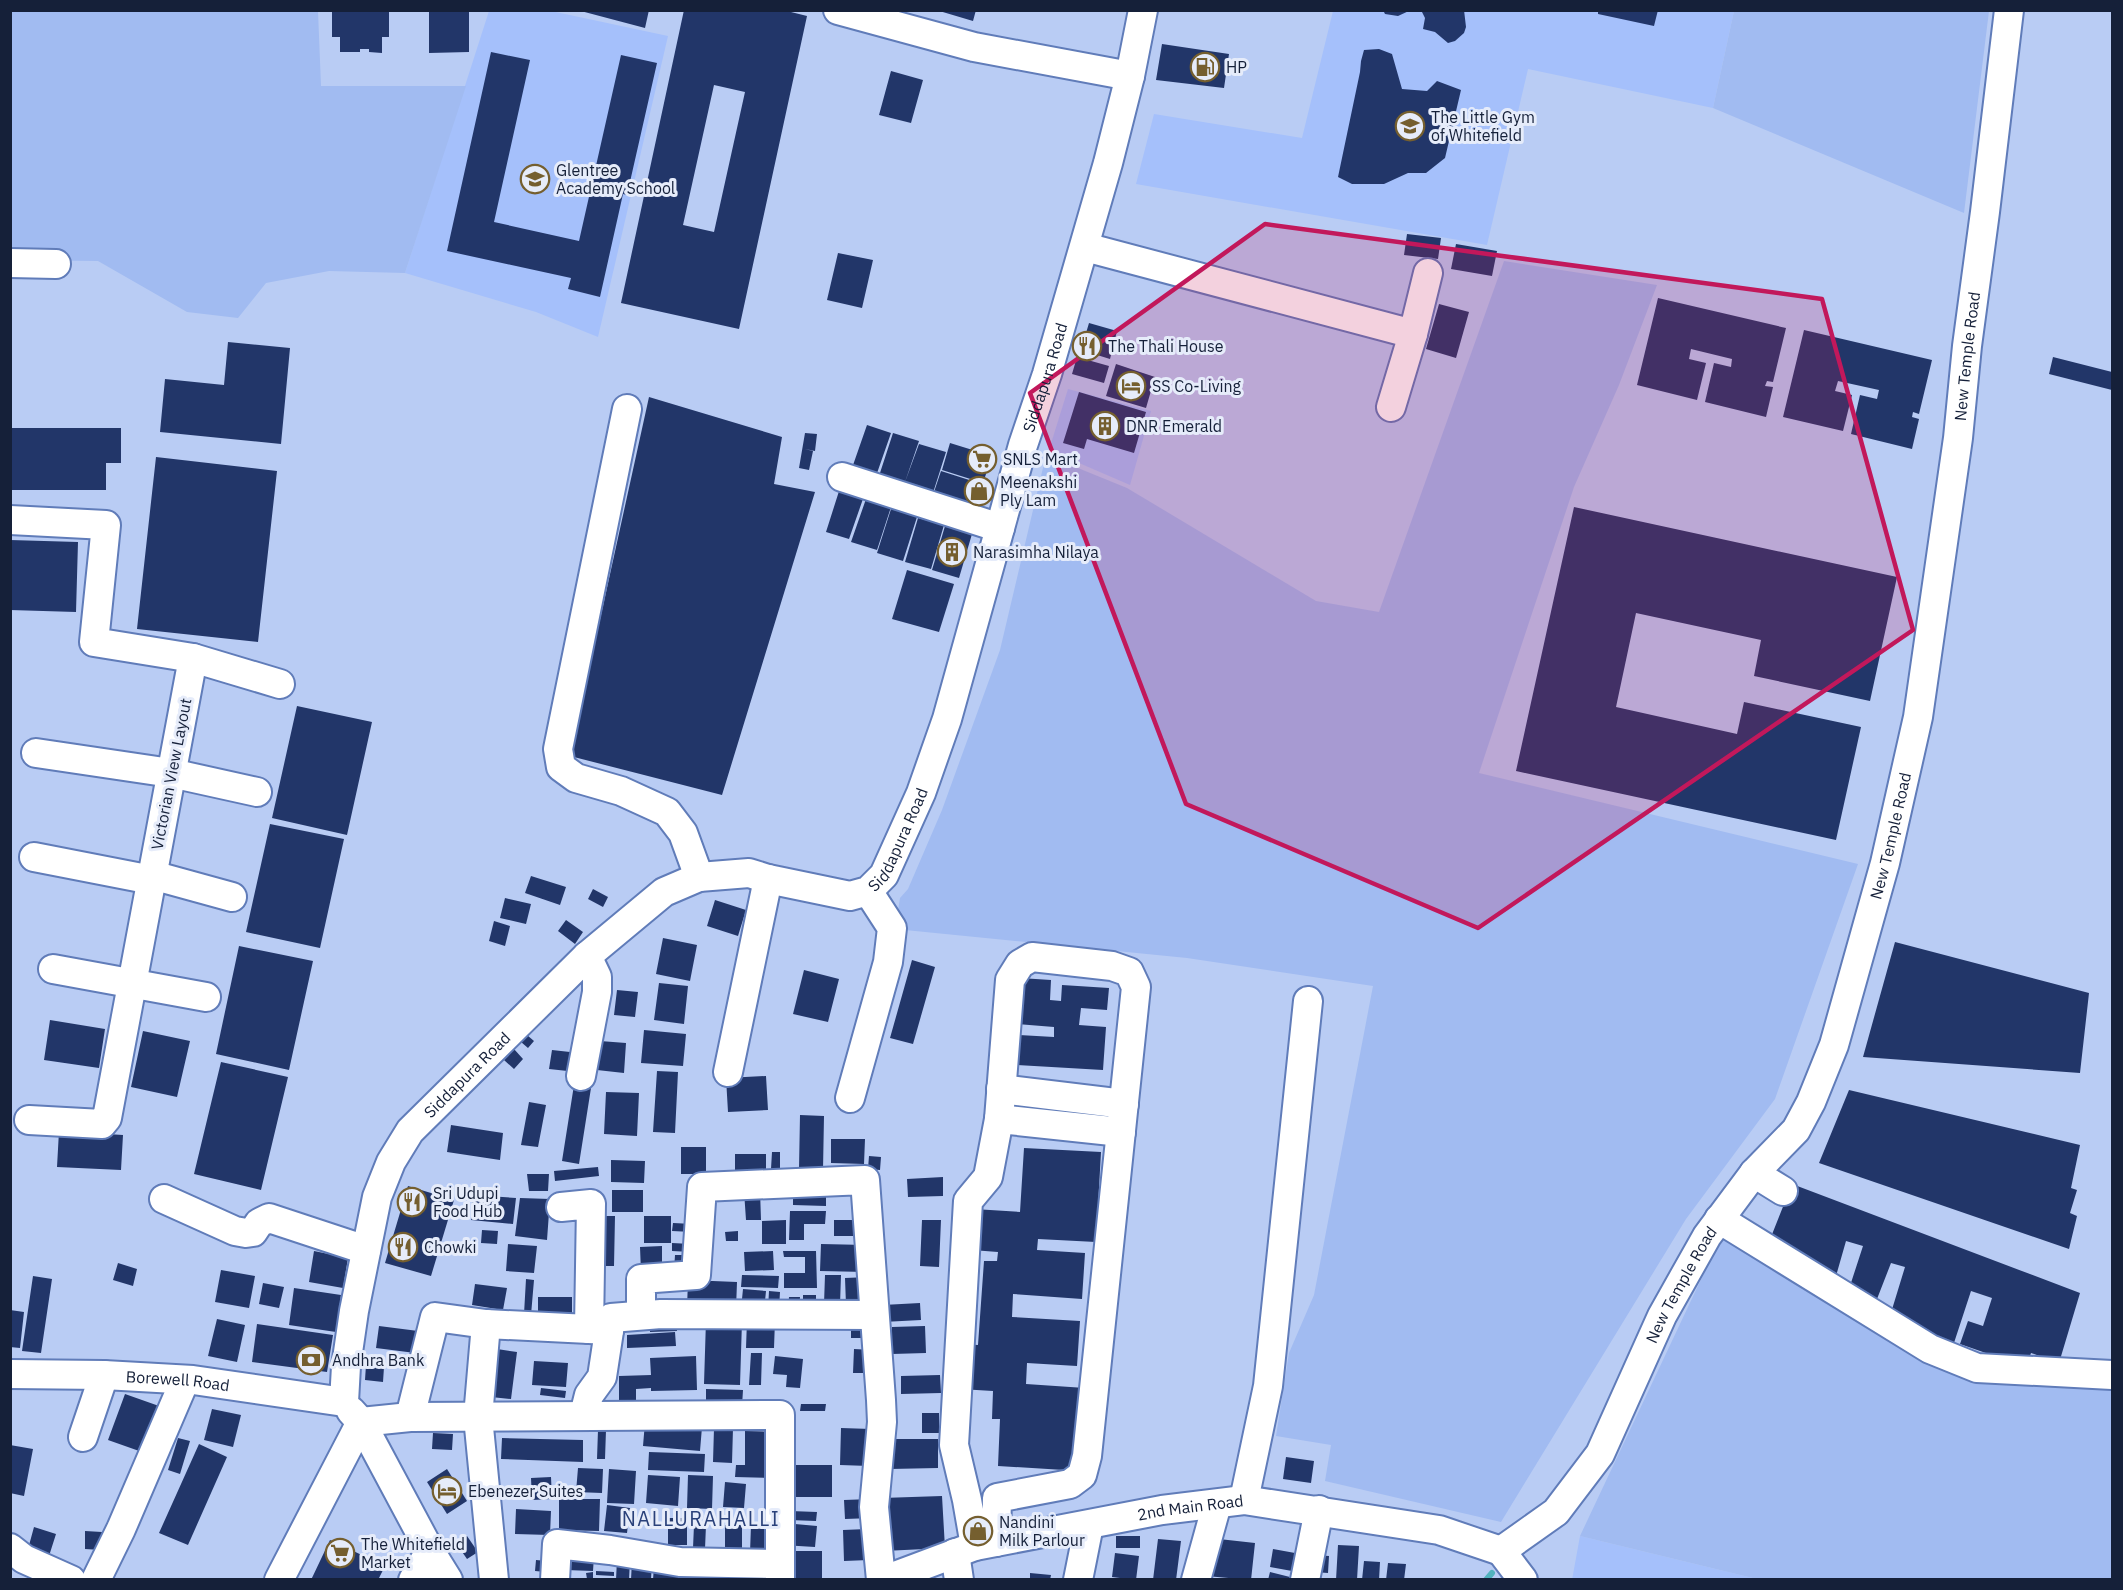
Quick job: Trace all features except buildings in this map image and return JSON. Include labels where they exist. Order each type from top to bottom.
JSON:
[{"type":"street","points":[[838,10],[918,21],[974,47],[1130,76]]},
{"type":"street","name":"Siddapura Road","points":[[352,1412],[346,1366],[366,1250],[377,1197],[391,1162],[410,1131],[587,956],[664,892],[699,877],[749,873],[850,896],[868,891],[884,875],[921,794],[947,719],[1023,445],[1085,247],[1130,76],[1143,10]]},
{"type":"street","name":"New Temple Road","points":[[1501,1551],[1556,1512],[1600,1454],[1662,1316],[1707,1236],[1754,1173],[1796,1130],[1811,1102],[1834,1045],[1884,863],[1913,737],[1958,438],[1967,346],[1986,212],[2009,10]]},
{"type":"street","points":[[1085,247],[1413,334]]},
{"type":"street","points":[[10,263],[56,264]]},
{"type":"street","points":[[1390,407],[1413,334],[1428,273]]},
{"type":"street","points":[[627,409],[558,749],[561,768],[576,778],[621,791],[667,812],[683,833],[699,877]]},
{"type":"street","points":[[842,477],[1000,528]]},
{"type":"street","points":[[10,520],[106,525],[94,642],[193,658],[280,684]]},
{"type":"street","name":"Victorian View Layout","points":[[29,1120],[102,1124],[108,1118],[193,658]]},
{"type":"street","points":[[36,753],[171,773],[257,792]]},
{"type":"street","points":[[34,857],[152,878],[232,897]]},
{"type":"street","points":[[729,1072],[768,879]]},
{"type":"street","points":[[850,1098],[888,962],[892,928],[868,891]]},
{"type":"street","points":[[581,1076],[597,992],[597,977],[587,956]]},
{"type":"street","points":[[1032,957],[1112,966],[1129,972],[1136,987],[1087,1456],[1082,1475],[1070,1484],[997,1498],[971,1555],[967,1500],[954,1445],[968,1201],[988,1177],[999,1119],[1010,980],[1020,964],[1032,957]]},
{"type":"street","points":[[53,969],[206,998]]},
{"type":"street","points":[[1196,1580],[1230,1502],[1268,1386],[1308,1001]]},
{"type":"street","points":[[1001,1089],[1124,1104]]},
{"type":"street","points":[[999,1119],[1121,1132]]},
{"type":"street","points":[[1754,1173],[1783,1191]]},
{"type":"street","points":[[641,1315],[641,1279],[696,1275],[702,1187],[865,1180],[882,1422],[874,1507],[882,1580]]},
{"type":"street","points":[[164,1199],[235,1231],[253,1232],[259,1223],[269,1218],[366,1250]]},
{"type":"street","points":[[561,1207],[591,1204],[602,1377],[589,1395],[584,1415]]},
{"type":"street","points":[[1719,1219],[1930,1349],[1977,1368],[2112,1375]]},
{"type":"street","points":[[410,1417],[435,1317],[486,1324],[599,1330],[611,1318],[641,1315],[874,1315]]},
{"type":"street","points":[[486,1324],[478,1417],[494,1580]]},
{"type":"street","name":"Borewell Road","points":[[10,1374],[104,1375],[186,1380],[352,1412],[410,1417],[780,1415],[780,1572]]},
{"type":"street","points":[[83,1437],[104,1375]]},
{"type":"street","points":[[96,1580],[121,1529],[186,1380]]},
{"type":"street","points":[[352,1412],[448,1580]]},
{"type":"street","points":[[279,1580],[352,1412]]},
{"type":"street","name":"2nd Main Road","points":[[882,1580],[1089,1525],[1162,1510],[1230,1502],[1319,1510],[1439,1530],[1501,1551]]},
{"type":"street","points":[[1305,1580],[1319,1510]]},
{"type":"street","points":[[1078,1580],[1089,1525]]},
{"type":"street","points":[[555,1580],[558,1544],[680,1562],[780,1572]]},
{"type":"street","points":[[10,1548],[24,1559],[71,1580]]},
{"type":"street","points":[[413,1580],[430,1551]]},
{"type":"street","points":[[1501,1551],[1523,1580]]},
{"type":"highlighted area","points":[[1265,224],[1822,299],[1913,630],[1478,928],[1186,804],[1030,393]]},
{"type":"shaded area","points":[[11,11],[318,11],[321,86],[466,86],[405,273],[329,271],[266,283],[238,318],[187,312],[98,261],[11,260]]},
{"type":"shaded area","name":"Glentree Academy School","points":[[489,11],[551,11],[668,36],[598,337],[536,312],[405,273]]},
{"type":"shaded area","name":"The Little Gym of Whitefield","points":[[1333,11],[1734,11],[1713,108],[1528,69],[1487,245],[1136,184],[1154,114],[1302,138]]},
{"type":"shaded area","points":[[1734,11],[1989,11],[1964,213],[1713,108]]},
{"type":"shaded area","points":[[1504,261],[1657,285],[1619,385],[1574,487],[1479,773],[1858,864],[1775,1099],[1686,1219],[1501,1522],[1325,1481],[1331,1445],[1276,1436],[1289,1353],[1314,1295],[1373,986],[1187,958],[895,929],[900,898],[908,889],[942,810],[1000,650],[1046,455],[1127,488],[1316,601],[1379,612]]},
{"type":"shaded area","points":[[1068,389],[1151,411],[1130,485],[1049,450]]},
{"type":"shaded area","points":[[1721,1237],[1970,1380],[2112,1384],[2112,1579],[1757,1579],[1580,1536]]},
{"type":"shaded area","points":[[1580,1536],[1757,1579],[1572,1580]]},
{"type":"waterway","points":[[1486,1580],[1492,1573]]},
{"type":"place","name":"HP","points":[[1205,67]]},
{"type":"place","name":"The Little Gym of Whitefield","points":[[1410,126]]},
{"type":"place","name":"Glentree Academy School","points":[[535,179]]},
{"type":"place","name":"The Thali House","points":[[1087,346]]},
{"type":"place","name":"SS Co-Living","points":[[1131,386]]},
{"type":"place","name":"DNR Emerald","points":[[1105,426]]},
{"type":"place","name":"SNLS Mart","points":[[982,459]]},
{"type":"place","name":"Meenakshi Ply Lam","points":[[979,491]]},
{"type":"place","name":"Narasimha Nilaya","points":[[952,552]]},
{"type":"place","name":"Sri Udupi Food Hub","points":[[412,1202]]},
{"type":"place","name":"Chowki","points":[[403,1247]]},
{"type":"place","name":"Andhra Bank","points":[[311,1360]]},
{"type":"place","name":"Ebenezer Suites","points":[[447,1491]]},
{"type":"place","name":"Nandini Milk Parlour","points":[[978,1531]]},
{"type":"place","name":"The Whitefield Market","points":[[340,1553]]},
{"type":"district","name":"NALLURAHALLI","points":[[701,1518]]}]
